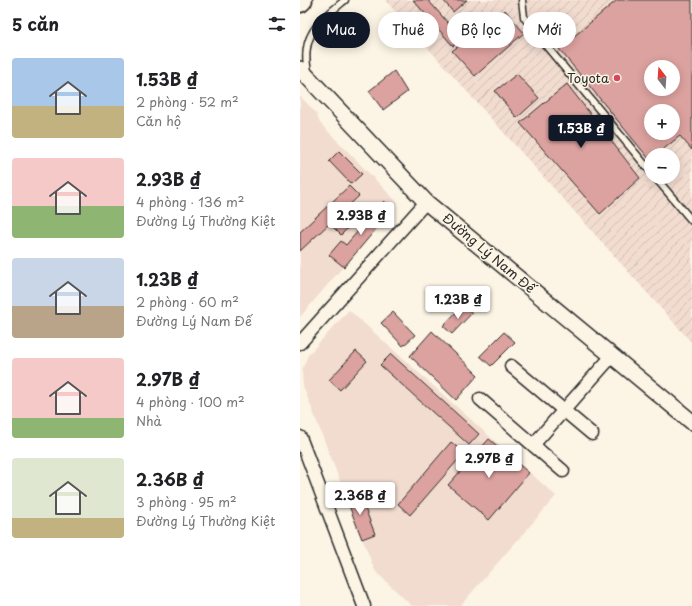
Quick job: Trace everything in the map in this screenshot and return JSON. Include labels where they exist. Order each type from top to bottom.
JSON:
[{"type":"street","name":"Đường Lý Nam Đế","points":[[305,74],[426,202],[692,422]]},
{"type":"street","points":[[300,343],[426,202]]},
{"type":"street","points":[[533,445],[612,356]]},
{"type":"street","points":[[512,366],[592,434]]},
{"type":"street","points":[[480,399],[563,471]]},
{"type":"street","points":[[300,437],[364,606]]},
{"type":"lane","points":[[305,74],[303,47],[309,33],[345,0]]},
{"type":"lane","points":[[522,0],[524,16],[532,30],[644,164]]},
{"type":"lane","points":[[661,184],[692,221]]},
{"type":"shaded area","points":[[385,0],[692,0],[692,343],[428,48],[439,48],[439,12],[396,12]]},
{"type":"shaded area","points":[[300,96],[316,113],[320,123],[398,203],[300,317]]},
{"type":"shaded area","points":[[349,310],[556,496],[460,606],[412,606],[375,571],[303,386],[302,370],[308,355]]},
{"type":"building","points":[[413,0],[428,0],[438,12],[423,12]]},
{"type":"building","points":[[443,0],[467,0],[453,12]]},
{"type":"building","name":"Toyota","points":[[617,0],[692,0],[692,150],[680,136],[680,104],[644,104],[644,140],[675,140],[665,148],[644,148],[644,153],[559,49],[576,48],[576,35]]},
{"type":"building","points":[[439,13],[447,22],[447,39],[439,30]]},
{"type":"building","points":[[515,22],[523,32],[523,34],[515,41]]},
{"type":"building","points":[[456,48],[507,48],[475,76],[452,51]]},
{"type":"building","points":[[394,71],[407,92],[383,110],[369,91]]},
{"type":"building","points":[[517,74],[539,98],[517,118],[495,91]]},
{"type":"building","points":[[567,84],[640,178],[600,214],[520,123]]},
{"type":"building","points":[[339,151],[362,174],[351,184],[329,161]]},
{"type":"building","points":[[349,186],[359,196],[300,251],[300,232]]},
{"type":"building","points":[[384,201],[393,209],[344,267],[329,255],[341,241],[346,245]]},
{"type":"building","points":[[351,208],[359,216],[341,235],[333,227]]},
{"type":"building","points":[[463,305],[472,313],[452,334],[443,326]]},
{"type":"building","points":[[393,312],[415,335],[403,346],[381,323]]},
{"type":"building","points":[[432,331],[478,375],[456,400],[410,356]]},
{"type":"building","points":[[504,332],[515,342],[491,366],[480,356]]},
{"type":"building","points":[[356,351],[367,361],[340,390],[329,380]]},
{"type":"building","points":[[391,354],[479,434],[469,445],[380,365]]},
{"type":"building","points":[[489,439],[529,473],[489,520],[448,485]]},
{"type":"building","points":[[451,442],[464,453],[410,515],[398,504]]},
{"type":"building","points":[[359,493],[375,534],[362,539],[346,498]]},
{"type":"place","name":"Toyota","points":[[617,78]]}]
